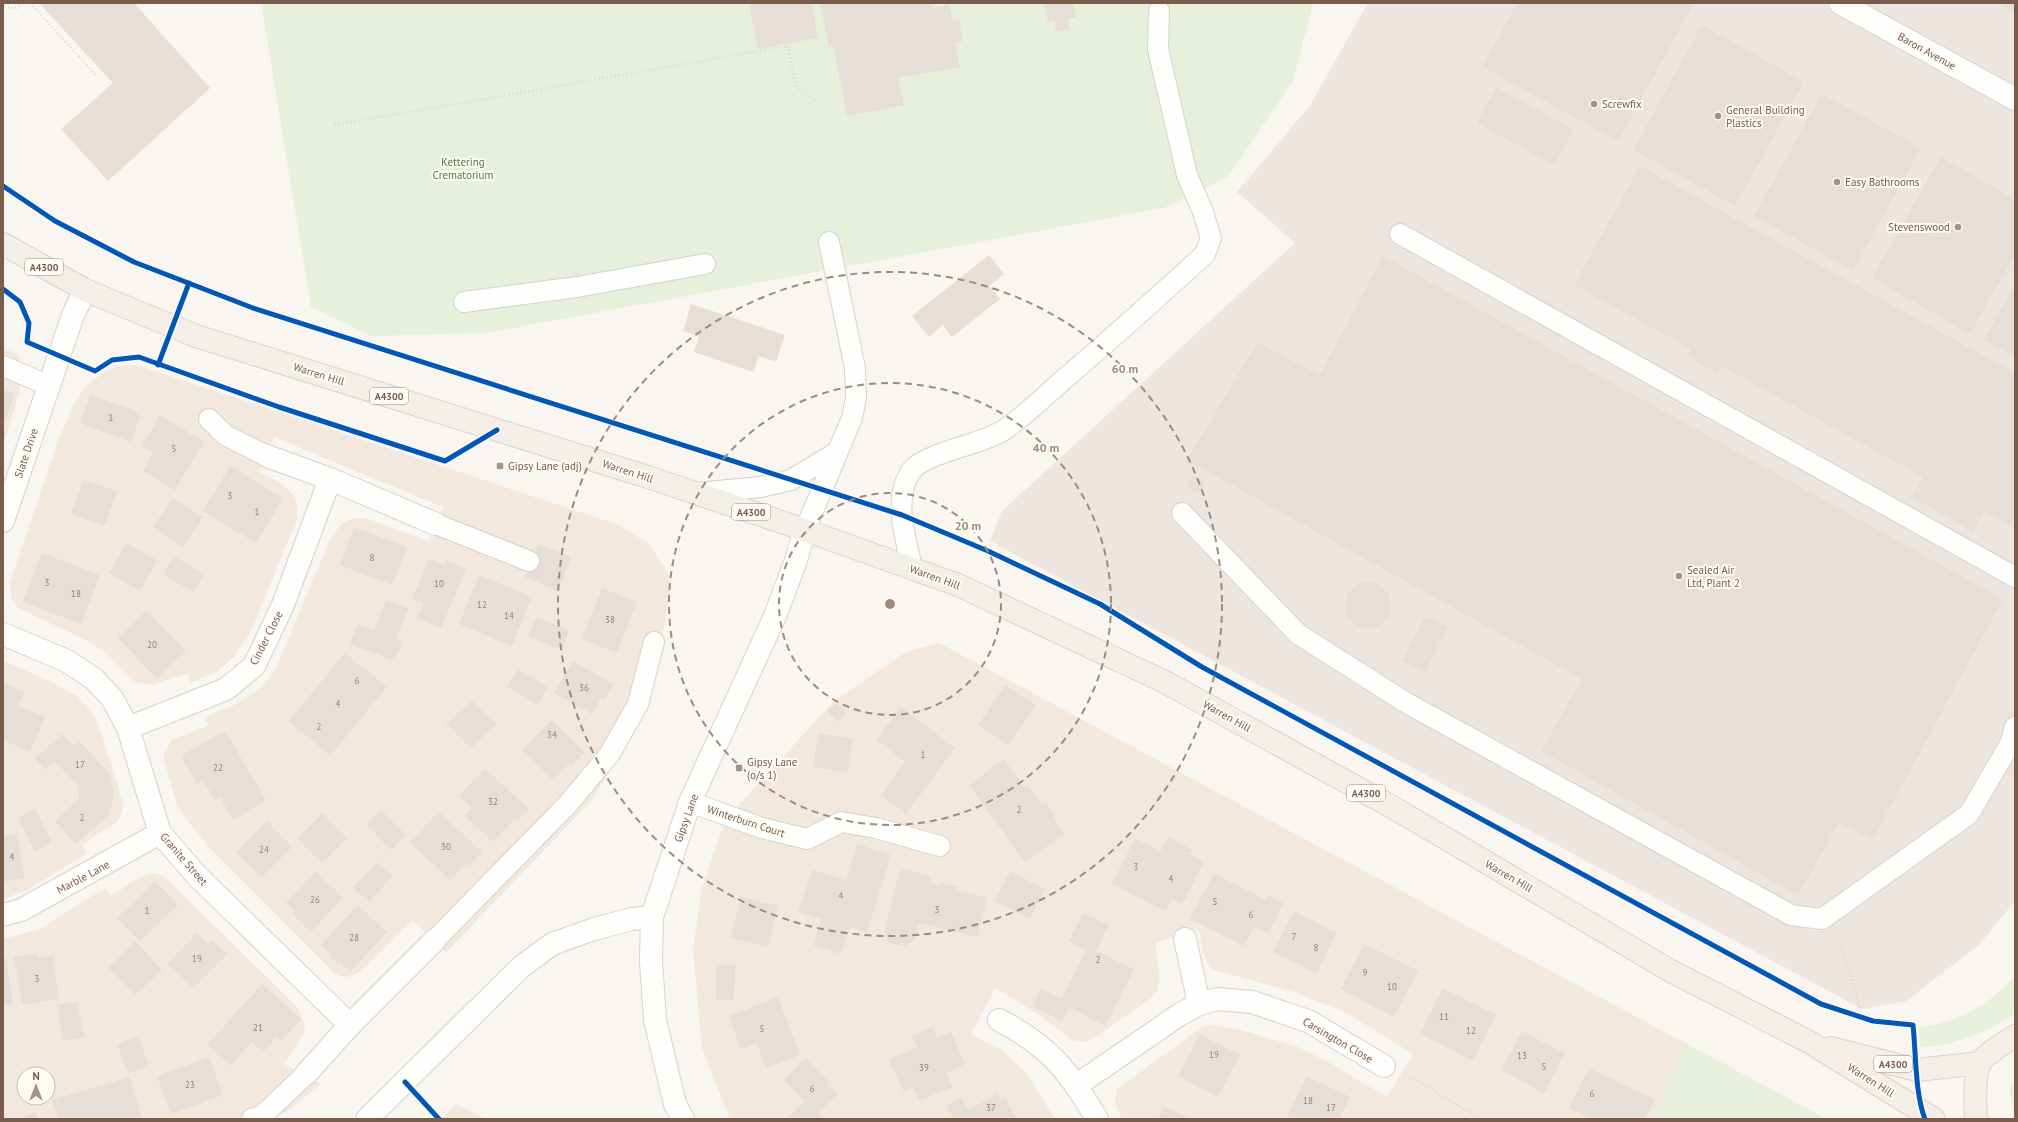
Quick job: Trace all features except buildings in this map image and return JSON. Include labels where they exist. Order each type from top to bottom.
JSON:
[{"type":"main road","name":"Warren Hill","points":[[3,244],[85,290],[196,336],[696,493],[805,530],[958,585],[1165,682],[1394,808],[1669,970],[1809,1042],[1934,1119]]},
{"type":"main road","points":[[1976,1119],[1974,1095],[1980,1063],[1997,1048],[2015,1036]]},
{"type":"main road","name":"Warren Hill","points":[[1809,1042],[1917,1070],[1980,1063]]},
{"type":"street","name":"Baron Avenue","points":[[1840,3],[2015,99]]},
{"type":"street","name":"Slate Drive","points":[[3,521],[73,315],[85,290]]},
{"type":"street","points":[[267,456],[330,479],[436,524]]},
{"type":"street","name":"Cinder Close","points":[[128,728],[226,689],[254,666],[283,605],[330,479]]},
{"type":"street","name":"Gipsy Lane","points":[[683,1119],[675,1104],[655,1020],[651,960],[652,917],[690,802],[775,616],[796,563],[805,530]]},
{"type":"street","name":"Granite Street","points":[[3,634],[67,661],[94,679],[112,698],[128,728],[160,833],[198,877],[350,1025]]},
{"type":"street","name":"Marble Lane","points":[[3,915],[21,910],[160,833]]},
{"type":"street","points":[[367,1119],[511,977],[552,944],[594,928],[632,919],[652,917]]},
{"type":"street","points":[[1185,939],[1199,1004]]},
{"type":"street","points":[[306,1074],[350,1025],[434,941]]},
{"type":"street","name":"Carsington Close","points":[[1078,1085],[1179,1015],[1199,1004],[1218,999],[1252,1002],[1308,1021],[1384,1066]]},
{"type":"street","points":[[999,1020],[1024,1033],[1047,1050],[1078,1085],[1097,1119]]},
{"type":"lane","points":[[912,568],[902,515],[902,492],[912,470],[932,456],[968,446],[1006,429],[1113,338],[1205,254],[1211,238],[1203,212],[1187,175],[1158,50],[1159,11]]},
{"type":"lane","points":[[1400,234],[2015,577]]},
{"type":"lane","points":[[805,530],[852,418],[856,397],[855,368],[829,242]]},
{"type":"lane","points":[[464,302],[577,287],[705,264]]},
{"type":"lane","points":[[3,366],[50,386]]},
{"type":"lane","points":[[209,419],[225,435],[267,456]]},
{"type":"lane","points":[[696,493],[761,486],[791,480],[837,452]]},
{"type":"lane","points":[[1182,513],[1298,634],[1405,702],[1790,915],[1822,919],[1969,814],[2010,744],[2015,727]]},
{"type":"lane","points":[[436,524],[529,561]]},
{"type":"lane","points":[[434,941],[567,805],[610,755],[638,704],[654,642]]},
{"type":"lane","name":"Winterburn Court","points":[[690,802],[762,828],[807,839],[841,822],[876,828],[940,846]]},
{"type":"lane","points":[[252,1119],[263,1115],[306,1074]]},
{"type":"path","points":[[3,6],[15,9],[23,3]]},
{"type":"path","points":[[30,3],[96,75]]},
{"type":"path","points":[[335,125],[788,46],[796,87],[817,102]]},
{"type":"path","points":[[1834,911],[1865,1019]]},
{"type":"path","points":[[1855,1016],[1865,1019]]},
{"type":"path","points":[[1384,1066],[1404,1073],[1480,1119]]},
{"type":"shaded area","points":[[1368,3],[2015,3],[2015,901],[1978,946],[1906,1001],[1862,1009],[990,541],[1002,511],[1295,243],[1237,192],[1309,107]]},
{"type":"shaded area","points":[[3,348],[19,355],[20,390],[3,446]]},
{"type":"shaded area","points":[[116,366],[140,366],[619,525],[649,544],[669,575],[671,586],[660,653],[648,699],[628,743],[591,801],[446,953],[413,920],[361,971],[352,976],[343,977],[334,973],[212,850],[193,828],[177,806],[163,756],[171,740],[208,726],[205,717],[236,704],[262,687],[275,670],[327,547],[334,533],[343,523],[355,518],[366,518],[429,542],[443,507],[274,437],[259,472],[280,483],[293,494],[297,506],[297,519],[251,631],[233,658],[216,672],[190,683],[188,673],[151,685],[135,682],[106,653],[90,642],[18,608],[12,600],[10,582],[60,436],[76,400],[88,384],[106,371]]},
{"type":"shaded area","points":[[939,643],[1687,1044],[1653,1119],[1122,1119],[1115,1100],[1117,1089],[1202,1027],[1214,1025],[1245,1031],[1298,1047],[1330,1063],[1387,1097],[1413,1054],[1343,1011],[1294,992],[1211,969],[1203,953],[1199,930],[1155,943],[1160,978],[1157,991],[1152,997],[1098,1036],[1085,1042],[1073,1041],[1035,1012],[995,988],[971,1035],[1001,1049],[1027,1074],[1055,1119],[730,1119],[702,1048],[693,949],[702,887],[721,832],[737,807],[834,701],[906,652]]},
{"type":"shaded area","points":[[3,661],[52,682],[75,695],[91,711],[99,726],[123,803],[122,812],[118,821],[82,845],[87,853],[28,890],[3,899]]},
{"type":"shaded area","points":[[153,873],[164,876],[298,1008],[305,1026],[302,1038],[284,1064],[321,1084],[288,1111],[269,1119],[3,1119],[3,939],[40,929],[105,888],[111,896],[142,876]]},
{"type":"shaded area","points":[[456,1104],[486,1119],[440,1119]]},
{"type":"green space","name":"Kettering Crematorium","points":[[261,3],[1313,3],[1293,81],[1228,177],[1164,208],[486,333],[371,336],[311,307]]},
{"type":"green space","points":[[2015,976],[2015,1014],[1993,1027],[1970,1037],[1946,1044],[1920,1047],[1919,1028],[1948,1021],[1972,1011],[1993,996]]},
{"type":"green space","points":[[1687,1044],[1827,1119],[1653,1119]]},
{"type":"green space","points":[[2015,1079],[2015,1119],[2009,1087]]},
{"type":"cycle path","points":[[3,186],[55,221],[134,262],[253,308],[902,515],[988,551],[1100,604],[1202,667],[1821,1004],[1873,1021],[1913,1025],[1919,1098],[1925,1119]]},
{"type":"cycle path","points":[[158,365],[189,283]]},
{"type":"cycle path","points":[[3,289],[20,302],[29,323],[27,342],[95,371],[112,360],[139,357],[279,407],[445,461],[497,430]]},
{"type":"cycle path","points":[[405,1082],[439,1119]]},
{"type":"place","name":"Screwfix","points":[[1594,104]]},
{"type":"place","name":"General Building Plastics","points":[[1718,116]]},
{"type":"place","name":"Easy Bathrooms","points":[[1837,182]]},
{"type":"place","name":"Stevenswood","points":[[1958,227]]},
{"type":"place","name":"Gipsy Lane (adj)","points":[[500,466]]},
{"type":"place","name":"Sealed Air Ltd, Plant 2","points":[[1679,576]]},
{"type":"place","name":"Gipsy Lane (o/s 1)","points":[[739,768]]}]
